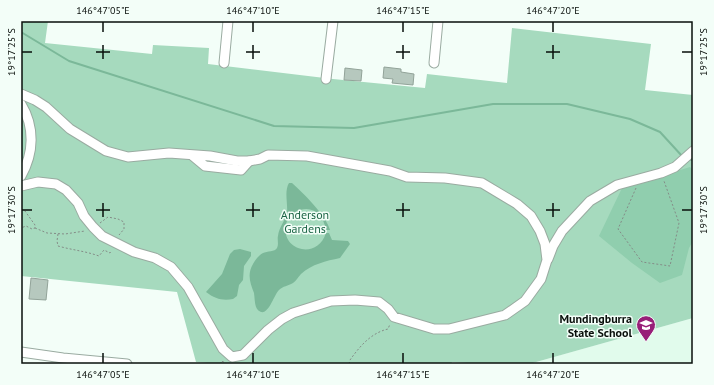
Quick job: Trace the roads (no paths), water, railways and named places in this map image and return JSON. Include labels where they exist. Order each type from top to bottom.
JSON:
[{"type":"street","points":[[224,63],[228,21]]},
{"type":"street","points":[[326,79],[333,21]]},
{"type":"street","points":[[434,62],[438,21]]},
{"type":"street","points":[[21,94],[46,107],[70,129],[106,151],[128,157],[169,154],[210,156],[237,161],[249,161],[260,159],[268,155],[307,156],[390,172],[407,177],[445,178],[482,183],[517,204],[532,216],[545,244],[547,260]]},
{"type":"street","points":[[21,104],[30,124],[32,139],[26,167],[21,176]]},
{"type":"street","points":[[21,186],[38,182],[56,184],[66,190],[78,203],[84,216],[102,236],[134,252],[155,258],[171,267],[188,287],[223,349],[232,356],[236,357],[243,355],[268,330],[282,319],[331,301],[355,300],[379,302],[388,309],[394,317],[434,328],[449,329],[504,315],[525,301],[541,279],[553,246],[562,231],[590,201],[617,185],[661,173],[674,167],[688,156]]},
{"type":"street","points":[[21,352],[68,359],[127,364]]},
{"type":"waterway","points":[[21,32],[69,61],[274,126],[354,128],[493,104],[567,104],[630,119],[660,132],[682,156]]},
{"type":"place","name":"Mundingburra State School","points":[[646,342]]},
{"type":"park label","name":"Anderson Gardens","points":[[305,221]]}]
